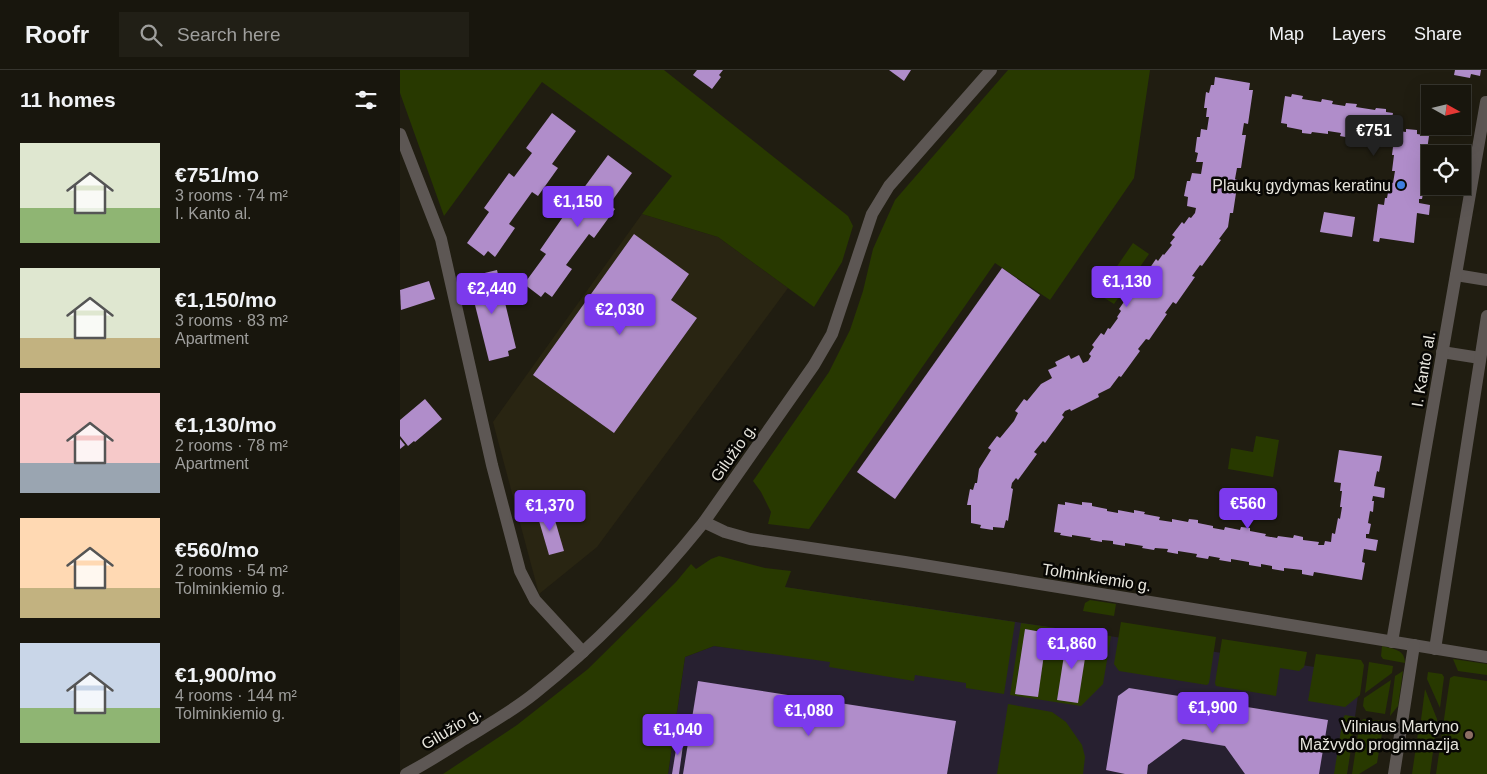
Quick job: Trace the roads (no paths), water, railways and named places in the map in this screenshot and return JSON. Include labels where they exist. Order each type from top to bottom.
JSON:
[{"type":"street","name":"Gilužio g.","points":[[406,774],[506,714],[535,694],[611,626],[687,544],[814,365],[832,334],[872,214],[889,186],[991,70]]},
{"type":"street","name":"I. Kanto al.","points":[[1392,642],[1486,102]]},
{"type":"street","points":[[400,134],[441,239],[492,465],[520,571],[534,600],[583,652]]},
{"type":"street","points":[[1456,274],[1487,280]]},
{"type":"street","points":[[1434,649],[1487,316]]},
{"type":"street","points":[[1442,352],[1480,358]]},
{"type":"street","name":"Tolminkiemio g.","points":[[704,522],[725,532],[750,539],[905,562],[1487,657]]},
{"type":"street","points":[[1394,774],[1414,645]]},
{"type":"place","name":"Plaukų gydymas keratinu","points":[[1401,185]]},
{"type":"place","name":"Vilniaus Martyno Mažvydo progimnazija","points":[[1469,735]]}]
